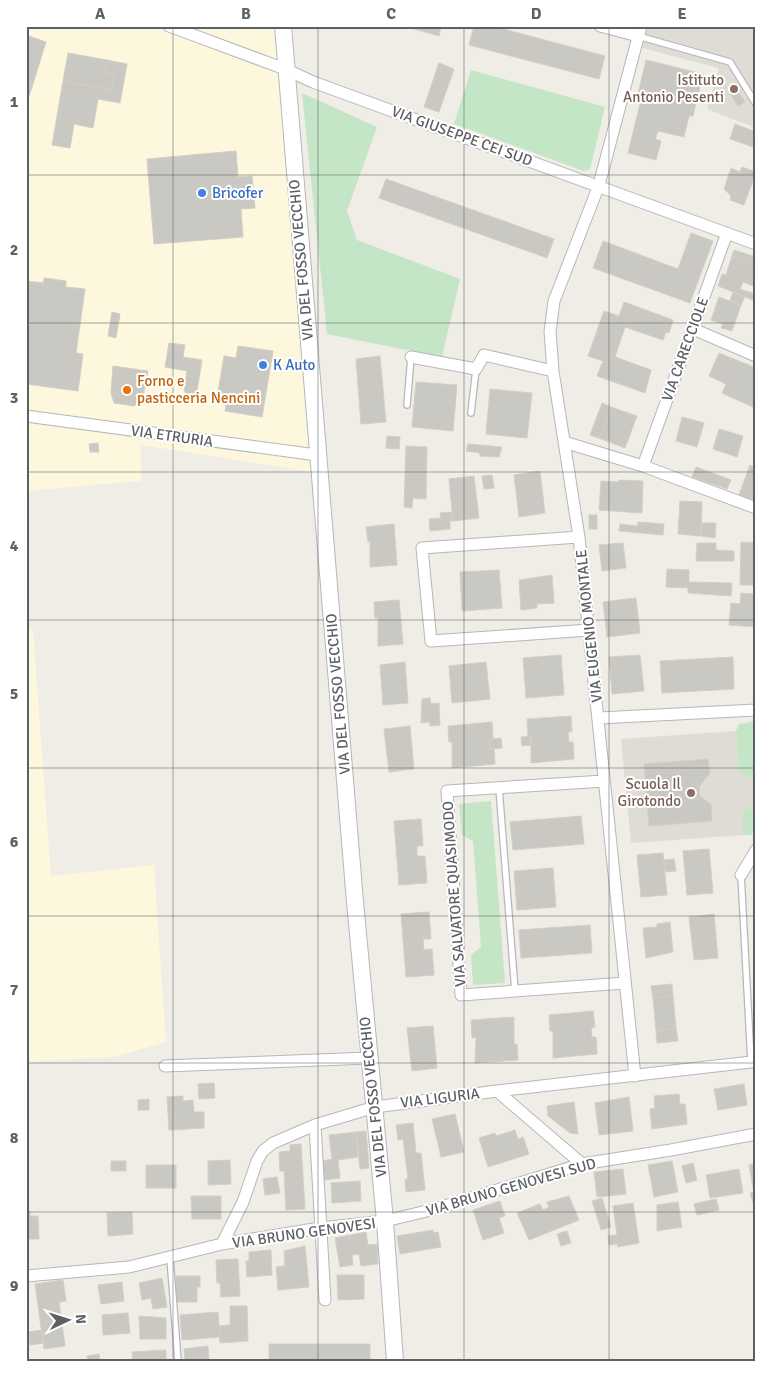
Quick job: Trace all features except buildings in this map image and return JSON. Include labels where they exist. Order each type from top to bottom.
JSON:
[{"type":"street","name":"VIA GIUSEPPE CEI SUD","points":[[169,26],[286,68],[313,82],[756,244]]},
{"type":"street","name":"VIA DEL FOSSO VECCHIO","points":[[282,26],[317,455],[385,1221],[395,1361]]},
{"type":"street","points":[[600,26],[640,31]]},
{"type":"street","name":"VIA EUGENIO MONTALE","points":[[635,1076],[579,537],[553,370],[550,332],[554,301],[599,186],[640,31]]},
{"type":"street","name":"VIA CARECCIOLE","points":[[643,466],[727,233]]},
{"type":"street","points":[[693,329],[756,356]]},
{"type":"street","points":[[411,357],[476,369],[484,355],[553,370]]},
{"type":"street","name":"VIA ETRURIA","points":[[26,416],[317,455]]},
{"type":"street","points":[[564,442],[643,466],[756,508]]},
{"type":"street","points":[[579,537],[422,548],[431,641],[589,630]]},
{"type":"street","points":[[599,718],[756,710]]},
{"type":"street","name":"VIA SALVATORE QUASIMODO","points":[[604,781],[447,791],[461,995],[625,983]]},
{"type":"street","points":[[741,875],[755,853]]},
{"type":"street","points":[[166,1066],[370,1058]]},
{"type":"street","points":[[497,1091],[751,1062]]},
{"type":"street","name":"VIA LIGURIA","points":[[222,1244],[243,1202],[251,1176],[263,1151],[290,1134],[315,1124],[375,1107],[497,1091],[582,1164]]},
{"type":"street","points":[[315,1124],[325,1300]]},
{"type":"street","name":"VIA BRUNO GENOVESI SUD","points":[[385,1221],[435,1209],[582,1164],[756,1134]]},
{"type":"street","name":"VIA BRUNO GENOVESI","points":[[222,1244],[320,1228],[385,1221]]},
{"type":"street","points":[[26,1276],[129,1267],[222,1244]]},
{"type":"lane","points":[[640,31],[730,62],[756,104]]},
{"type":"lane","points":[[407,405],[411,357]]},
{"type":"lane","points":[[471,413],[476,369]]},
{"type":"lane","points":[[498,788],[515,991]]},
{"type":"lane","points":[[741,875],[751,1062]]},
{"type":"lane","points":[[170,1258],[178,1361]]},
{"type":"shaded area","points":[[26,26],[292,26],[325,474],[141,445],[141,481],[26,491]]},
{"type":"shaded area","name":"Istituto Antonio Pesenti","points":[[648,26],[756,26],[756,128],[707,109],[719,68],[642,48]]},
{"type":"shaded area","points":[[33,630],[51,876],[154,865],[166,1042],[114,1057],[26,1062],[26,631]]},
{"type":"shaded area","name":"Scuola Il Girotondo","points":[[736,731],[739,773],[756,781],[756,804],[743,812],[743,835],[631,843],[621,739]]},
{"type":"green space","points":[[471,70],[605,107],[590,169],[584,171],[454,124]]},
{"type":"green space","points":[[302,93],[377,127],[347,211],[357,240],[460,279],[442,357],[327,334]]},
{"type":"green space","points":[[756,721],[756,781],[739,773],[736,731],[739,724]]},
{"type":"green space","points":[[491,801],[505,983],[473,985],[471,955],[481,947],[473,841],[462,835],[459,804]]},
{"type":"green space","points":[[756,804],[756,828],[751,835],[743,835],[743,812]]},
{"type":"place","name":"Istituto Antonio Pesenti","points":[[734,89]]},
{"type":"place","name":"Bricofer","points":[[202,193]]},
{"type":"place","name":"K Auto","points":[[263,365]]},
{"type":"place","name":"Forno e pasticceria Nencini","points":[[127,390]]},
{"type":"place","name":"Scuola Il Girotondo","points":[[691,793]]}]
